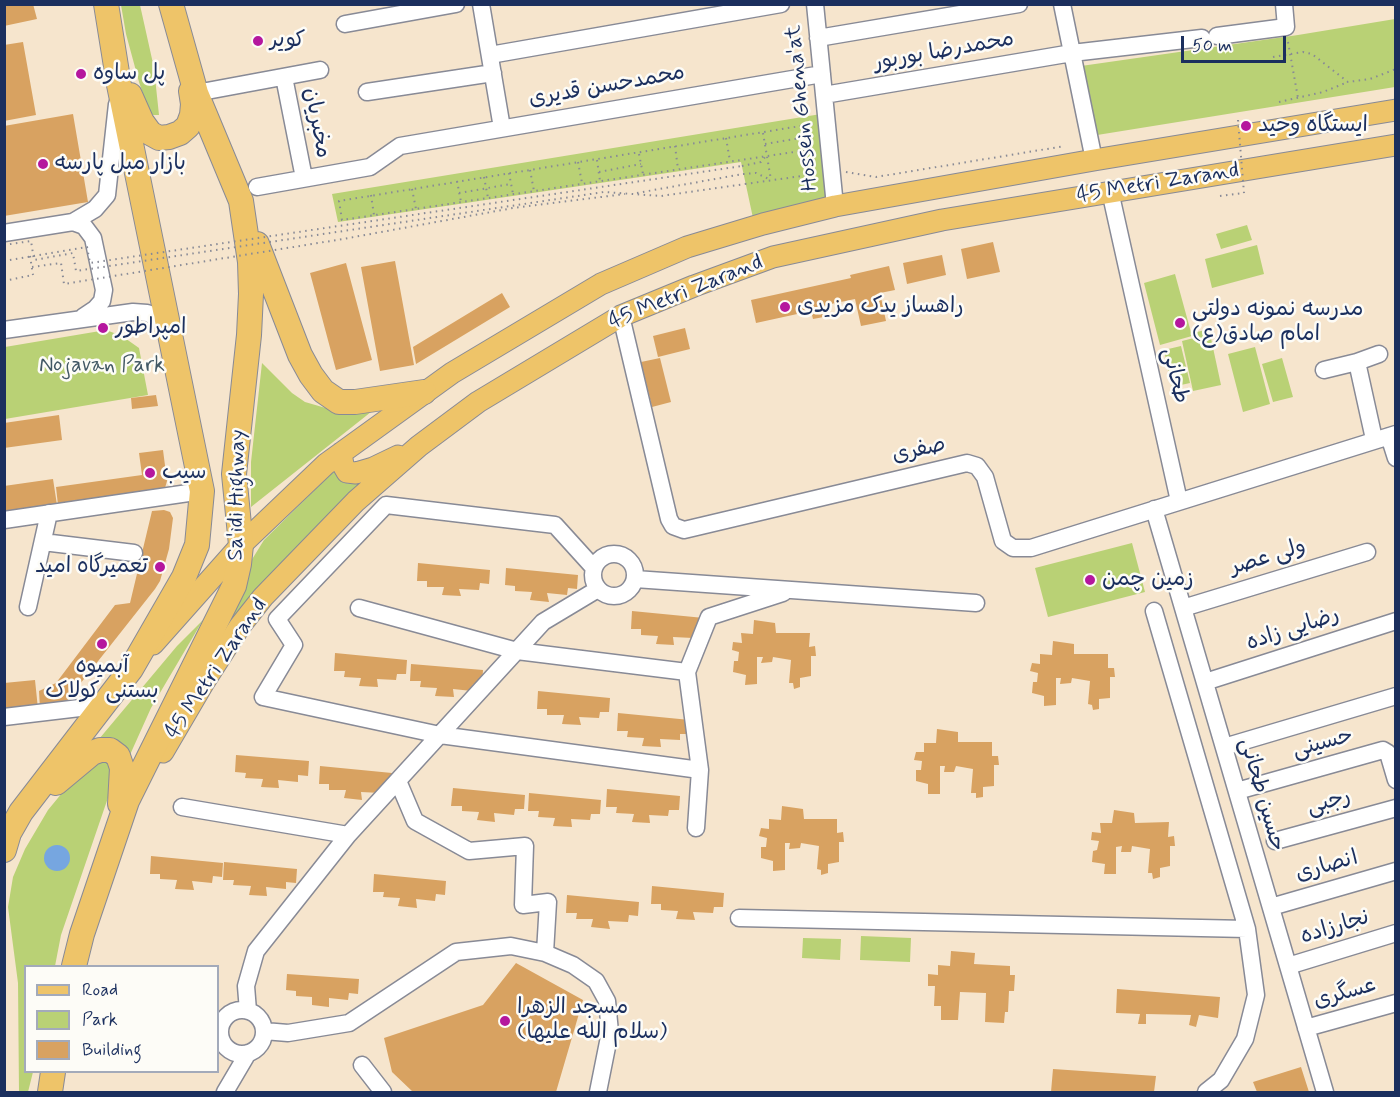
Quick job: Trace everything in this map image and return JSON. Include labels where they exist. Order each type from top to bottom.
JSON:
[{"type":"highway","name":"Sa'idi Highway","points":[[6,837],[21,812],[131,669],[192,560],[197,545],[202,491],[119,85],[106,4]]},
{"type":"highway","name":"Sa'idi Highway","points":[[74,965],[118,828],[138,778],[234,586],[239,564],[240,544],[234,474],[251,294],[249,194],[196,93],[171,4]]},
{"type":"highway","points":[[114,54],[142,122],[150,133],[159,138],[180,133],[188,126],[192,115],[193,104],[183,49]]},
{"type":"highway","points":[[249,194],[278,302],[310,375],[323,391],[339,402],[355,402],[424,392]]},
{"type":"highway","points":[[21,812],[92,753],[110,750],[118,756],[122,768],[118,828]]},
{"type":"highway","points":[[50,1092],[53,1073]]},
{"type":"main road","name":"45 Metri Zarand","points":[[131,669],[240,544],[326,464],[424,392],[601,284],[687,247],[763,224],[835,206],[1092,151],[1395,110]]},
{"type":"main road","name":"45 Metri Zarand","points":[[118,828],[204,682],[240,626],[263,597],[356,501],[419,446],[478,402],[621,316],[774,257],[942,220],[1395,145]]},
{"type":"main road","points":[[341,453],[347,472],[356,473],[373,468],[419,446]]},
{"type":"street","points":[[345,24],[456,4]]},
{"type":"street","points":[[481,4],[502,128]]},
{"type":"street","points":[[490,55],[781,4]]},
{"type":"street","name":"Hossein Ghena'at","points":[[815,4],[835,206]]},
{"type":"street","points":[[818,38],[1019,4]]},
{"type":"street","points":[[1062,4],[1092,151]]},
{"type":"street","points":[[1284,4],[1286,27]]},
{"type":"street","name":"محمدرضا بوربور","points":[[824,95],[1072,53],[1286,27]]},
{"type":"street","name":"مخبریان","points":[[196,93],[320,70]]},
{"type":"street","points":[[367,92],[493,73]]},
{"type":"street","name":"محمدحسن قدیری","points":[[400,146],[822,74]]},
{"type":"street","name":"مخبریان","points":[[284,77],[304,178]]},
{"type":"street","points":[[4,233],[74,222],[96,210],[106,195],[119,85]]},
{"type":"street","name":"مخبریان","points":[[249,194],[304,178],[370,167],[400,146]]},
{"type":"street","name":"طحانی","points":[[1110,191],[1179,501]]},
{"type":"street","points":[[74,222],[84,226],[93,238],[104,290],[102,301],[82,318]]},
{"type":"street","points":[[4,330],[133,312],[147,313],[157,317],[170,331]]},
{"type":"street","name":"صفری","points":[[621,316],[669,519],[673,526],[684,530],[967,463],[977,466],[985,477],[1003,541],[1013,548],[1031,548],[1386,436]]},
{"type":"street","points":[[1324,370],[1378,354]]},
{"type":"street","points":[[1357,362],[1395,458]]},
{"type":"street","points":[[4,520],[202,491]]},
{"type":"street","points":[[594,568],[555,525],[386,505],[277,619],[294,645],[263,698],[440,735],[700,770]]},
{"type":"street","name":"حسین طحانی","points":[[1154,509],[1325,1092]]},
{"type":"street","points":[[28,607],[49,513]]},
{"type":"street","points":[[43,542],[134,553]]},
{"type":"street","name":"ولی عصر","points":[[1183,608],[1367,552]]},
{"type":"street","points":[[617,554],[634,566],[635,579],[629,590],[617,596],[604,593],[594,583],[594,568],[603,556],[617,554]]},
{"type":"street","points":[[635,579],[976,603]]},
{"type":"street","points":[[248,1011],[246,986],[256,951],[348,835],[543,622],[598,589]]},
{"type":"street","points":[[696,828],[700,770],[687,672],[709,618],[790,591]]},
{"type":"street","points":[[359,608],[517,651],[687,672]]},
{"type":"street","points":[[1154,611],[1247,929],[1256,995],[1245,1039],[1221,1080],[1206,1092]]},
{"type":"street","name":"رضایی زاده","points":[[1205,682],[1395,621]]},
{"type":"street","points":[[1224,747],[1395,696]]},
{"type":"street","points":[[4,717],[105,705]]},
{"type":"street","name":"حسینی","points":[[1237,791],[1386,751],[1395,780]]},
{"type":"street","points":[[398,781],[415,821],[469,851],[525,846],[523,905],[548,903],[545,953]]},
{"type":"street","points":[[182,807],[348,835]]},
{"type":"street","name":"رجبی","points":[[1275,841],[1395,808]]},
{"type":"street","name":"انصاری","points":[[1271,907],[1395,871]]},
{"type":"street","points":[[739,918],[1247,929]]},
{"type":"street","name":"نجارزاده","points":[[1288,966],[1395,933]]},
{"type":"street","points":[[264,1031],[288,1034],[349,1023],[456,952],[511,946],[545,953],[573,965],[596,981],[607,1001],[610,1032],[598,1092]]},
{"type":"street","name":"عسگری","points":[[1306,1028],[1395,1003]]},
{"type":"street","points":[[225,1092],[248,1053],[260,1045],[264,1031],[259,1018],[248,1011],[240,1010],[227,1016],[222,1022],[221,1037],[234,1052],[248,1053]]},
{"type":"street","points":[[362,1065],[383,1092]]},
{"type":"path","points":[[1286,27],[1298,98]]},
{"type":"path","points":[[1273,57],[1303,52],[1312,54],[1348,82]]},
{"type":"path","points":[[1279,102],[1323,92],[1348,82],[1370,79],[1395,69]]},
{"type":"path","points":[[1232,119],[1244,117]]},
{"type":"path","points":[[1220,196],[1244,193],[1238,120]]},
{"type":"path","points":[[815,124],[339,201],[342,220],[820,148]]},
{"type":"path","points":[[763,132],[771,180]]},
{"type":"path","points":[[765,144],[817,135]]},
{"type":"path","points":[[726,138],[730,161]]},
{"type":"path","points":[[675,146],[678,169]]},
{"type":"path","points":[[32,256],[34,260],[73,253],[76,271],[604,192],[661,196],[832,171],[876,177],[1092,151]]},
{"type":"path","points":[[639,152],[643,174]]},
{"type":"path","points":[[4,261],[87,247],[90,263],[742,166],[761,162],[767,156]]},
{"type":"path","points":[[597,159],[600,181]]},
{"type":"path","points":[[578,162],[582,184]]},
{"type":"path","points":[[599,172],[641,164]]},
{"type":"path","points":[[530,170],[534,191]]},
{"type":"path","points":[[509,173],[513,194]]},
{"type":"path","points":[[32,267],[61,263],[64,284],[331,241],[513,208],[632,193],[743,174],[756,173],[771,180]]},
{"type":"path","points":[[484,177],[488,198]]},
{"type":"path","points":[[457,182],[461,202]]},
{"type":"path","points":[[459,193],[511,184]]},
{"type":"path","points":[[412,189],[416,209]]},
{"type":"path","points":[[371,195],[374,215]]},
{"type":"path","points":[[4,245],[31,241],[33,275],[4,280]]},
{"type":"green space","points":[[121,5],[140,5],[154,68],[159,115],[153,115],[148,109],[126,34]]},
{"type":"green space","points":[[1395,19],[1395,87],[1091,136],[1081,66]]},
{"type":"green space","points":[[821,114],[827,196],[822,201],[753,218],[741,162],[338,222],[332,194]]},
{"type":"green space","points":[[1247,225],[1252,240],[1221,249],[1216,234]]},
{"type":"green space","points":[[1257,245],[1264,274],[1212,288],[1205,259]]},
{"type":"green space","points":[[1175,274],[1192,336],[1160,345],[1144,283]]},
{"type":"green space","points":[[1209,329],[1221,385],[1193,391],[1182,341],[1194,338],[1193,333]]},
{"type":"green space","name":"Nojavan Park","points":[[106,330],[122,336],[139,348],[148,395],[5,419],[5,347]]},
{"type":"green space","points":[[1181,346],[1190,383],[1172,387],[1164,350]]},
{"type":"green space","points":[[1255,347],[1270,404],[1243,412],[1228,354]]},
{"type":"green space","points":[[1282,358],[1293,397],[1273,402],[1262,364]]},
{"type":"green space","points":[[262,363],[292,393],[305,402],[336,411],[376,408],[251,507],[251,462]]},
{"type":"green space","points":[[335,470],[338,478],[344,483],[358,484],[373,481],[225,634],[242,593],[251,561],[264,540]]},
{"type":"green space","name":"زمین چمن","points":[[1132,543],[1145,592],[1048,617],[1035,568]]},
{"type":"green space","points":[[203,620],[151,708],[129,757],[123,745],[111,739],[94,745],[177,646]]},
{"type":"green space","points":[[109,761],[112,786],[61,935],[55,965],[24,965],[24,1073],[33,1073],[28,1092],[19,1092],[18,983],[8,907],[13,877],[25,849],[48,810],[86,764]]},
{"type":"green space","points":[[861,936],[911,938],[910,962],[860,960]]},
{"type":"green space","points":[[803,938],[841,939],[840,960],[802,958]]},
{"type":"water","points":[[57,845],[66,849],[70,858],[66,867],[57,871],[48,867],[44,858],[48,849]]},
{"type":"building","points":[[4,4],[33,4],[37,19],[4,26]]},
{"type":"building","points":[[23,42],[36,115],[4,121],[4,45]]},
{"type":"building","name":"بازار مبل پارسه","points":[[73,114],[88,202],[4,216],[4,126]]},
{"type":"building","points":[[993,242],[1000,272],[967,279],[961,249]]},
{"type":"building","points":[[942,255],[946,275],[907,284],[903,263]]},
{"type":"building","points":[[395,261],[414,365],[380,371],[361,267]]},
{"type":"building","points":[[346,263],[372,360],[336,370],[310,273]]},
{"type":"building","points":[[889,266],[895,290],[880,293],[886,321],[861,326],[855,299],[826,305],[829,316],[813,319],[811,311],[756,323],[751,300],[851,278],[850,275]]},
{"type":"building","points":[[502,293],[510,307],[416,364],[413,347]]},
{"type":"building","points":[[685,328],[690,349],[658,357],[653,336]]},
{"type":"building","points":[[660,358],[671,402],[652,407],[641,362]]},
{"type":"building","points":[[156,395],[158,406],[132,409],[131,398]]},
{"type":"building","points":[[59,415],[62,440],[4,448],[4,423]]},
{"type":"building","points":[[163,450],[167,481],[165,488],[58,505],[56,487],[142,475],[139,453]]},
{"type":"building","points":[[53,479],[57,505],[4,512],[4,486]]},
{"type":"building","points":[[152,511],[170,512],[173,518],[169,549],[160,581],[65,703],[40,709],[39,691],[56,683],[115,605],[130,603]]},
{"type":"building","points":[[418,563],[490,570],[489,584],[480,583],[479,590],[459,589],[461,596],[442,595],[444,587],[427,587],[427,581],[417,581]]},
{"type":"building","points":[[506,568],[578,575],[577,589],[568,588],[567,595],[547,593],[549,602],[530,600],[532,592],[515,591],[515,586],[505,585]]},
{"type":"building","points":[[632,611],[704,618],[703,632],[694,632],[693,638],[673,637],[674,645],[656,644],[658,636],[641,635],[641,629],[631,629]]},
{"type":"building","points":[[754,620],[775,623],[776,633],[810,633],[809,647],[815,646],[816,656],[811,656],[811,676],[800,678],[800,687],[794,689],[793,683],[789,683],[791,660],[773,657],[772,662],[761,663],[763,657],[757,657],[757,684],[745,685],[746,675],[733,672],[734,661],[738,661],[739,652],[732,650],[733,642],[742,643],[741,633],[753,634]]},
{"type":"building","points":[[1053,641],[1074,644],[1074,654],[1108,654],[1108,668],[1114,668],[1115,677],[1110,677],[1110,698],[1099,699],[1099,709],[1093,710],[1092,705],[1088,704],[1090,681],[1072,678],[1071,683],[1060,684],[1061,678],[1056,678],[1056,705],[1044,706],[1044,696],[1032,693],[1033,682],[1037,682],[1038,673],[1030,671],[1032,663],[1040,664],[1040,654],[1052,655]]},
{"type":"building","points":[[335,653],[407,660],[406,674],[397,674],[396,680],[377,679],[378,687],[359,686],[361,678],[344,677],[345,671],[334,671]]},
{"type":"building","points":[[411,664],[483,670],[482,685],[473,684],[472,691],[453,689],[454,697],[435,696],[437,688],[420,687],[421,681],[410,681]]},
{"type":"building","points":[[35,680],[38,709],[4,713],[4,683]]},
{"type":"building","points":[[538,691],[610,698],[609,712],[600,712],[599,718],[579,717],[581,725],[562,724],[564,715],[547,715],[547,709],[537,709]]},
{"type":"building","points":[[618,713],[690,720],[689,734],[680,734],[680,740],[660,739],[661,747],[642,746],[644,738],[627,737],[628,731],[617,731]]},
{"type":"building","points":[[937,729],[958,732],[958,742],[992,742],[992,756],[998,756],[999,765],[994,765],[994,786],[983,787],[983,797],[976,798],[976,793],[971,793],[973,769],[956,766],[954,772],[944,772],[945,766],[940,766],[940,794],[928,794],[928,784],[916,781],[916,770],[921,770],[922,761],[914,760],[916,752],[924,752],[924,743],[936,743]]},
{"type":"building","points":[[236,755],[309,761],[308,776],[298,775],[298,782],[278,780],[279,788],[261,787],[263,779],[245,778],[246,773],[235,772]]},
{"type":"building","points":[[320,766],[392,773],[391,787],[381,793],[361,792],[362,800],[344,798],[346,790],[329,790],[329,784],[319,784]]},
{"type":"building","points":[[453,788],[525,795],[524,809],[515,809],[514,815],[494,813],[495,822],[477,820],[479,812],[462,811],[462,806],[451,806]]},
{"type":"building","points":[[607,789],[680,796],[679,810],[669,810],[668,816],[649,815],[650,823],[632,822],[634,814],[616,813],[617,807],[606,807]]},
{"type":"building","points":[[529,793],[601,800],[600,814],[591,814],[590,820],[571,819],[572,827],[553,826],[555,818],[538,817],[539,811],[528,811]]},
{"type":"building","points":[[782,806],[803,809],[804,819],[837,819],[837,833],[843,832],[844,842],[839,842],[839,862],[828,864],[828,873],[821,875],[821,870],[817,869],[819,846],[801,843],[800,848],[789,849],[790,843],[785,843],[785,870],[773,871],[773,861],[761,858],[761,847],[766,847],[767,838],[759,836],[761,828],[769,829],[769,819],[781,820]]},
{"type":"building","points":[[1114,810],[1134,813],[1135,823],[1169,822],[1168,837],[1174,836],[1175,846],[1170,846],[1170,866],[1160,868],[1160,877],[1153,879],[1152,873],[1148,873],[1150,849],[1132,846],[1131,852],[1121,852],[1122,846],[1116,847],[1116,874],[1104,874],[1105,864],[1092,862],[1093,851],[1097,850],[1099,841],[1091,840],[1092,832],[1101,833],[1100,823],[1112,823]]},
{"type":"building","points":[[151,856],[223,863],[222,877],[213,876],[212,883],[192,881],[194,890],[175,889],[177,880],[160,879],[160,874],[150,874]]},
{"type":"building","points":[[224,862],[297,869],[296,883],[286,882],[286,889],[266,887],[267,896],[249,895],[251,886],[233,885],[234,880],[223,880]]},
{"type":"building","points":[[374,874],[446,881],[445,895],[436,894],[435,901],[416,899],[417,908],[398,906],[400,898],[383,897],[384,892],[373,892]]},
{"type":"building","points":[[652,886],[724,893],[723,907],[714,907],[713,913],[693,912],[695,920],[676,919],[678,911],[661,910],[661,904],[651,904]]},
{"type":"building","points":[[567,895],[639,902],[638,916],[629,915],[628,922],[608,921],[610,929],[591,927],[593,919],[576,919],[577,913],[566,913]]},
{"type":"building","points":[[951,951],[975,953],[974,964],[1010,966],[1010,975],[1015,975],[1014,991],[1009,991],[1008,1012],[1005,1012],[1004,1023],[985,1022],[986,993],[960,992],[958,1020],[941,1020],[941,1006],[934,1006],[935,986],[928,986],[928,974],[938,975],[938,965],[950,966]]},
{"type":"building","name":"مسجد الزهرا (سلام الله علیها)","points":[[516,963],[583,1000],[556,1092],[413,1092],[392,1072],[384,1038],[483,1005]]},
{"type":"building","points":[[287,974],[359,979],[358,994],[349,993],[348,1000],[329,998],[329,1007],[312,1005],[312,997],[296,996],[296,991],[286,990]]},
{"type":"building","points":[[1117,989],[1220,997],[1218,1018],[1199,1015],[1196,1027],[1189,1025],[1191,1015],[1146,1014],[1146,1024],[1138,1024],[1140,1014],[1116,1013]]},
{"type":"building","points":[[1301,1067],[1309,1092],[1257,1092],[1253,1082]]},
{"type":"building","points":[[1053,1069],[1156,1076],[1154,1092],[1051,1092]]},
{"type":"place","name":"کویر","points":[[258,41]]},
{"type":"place","name":"پل ساوه","points":[[81,74]]},
{"type":"place","name":"ایستگاه وحید","points":[[1246,126]]},
{"type":"place","name":"بازار مبل پارسه","points":[[43,164]]},
{"type":"place","name":"راهساز یدک مزیدی","points":[[785,307]]},
{"type":"place","name":"مدرسه نمونه دولتی امام صادق(ع)","points":[[1180,323]]},
{"type":"place","name":"امپراطور","points":[[103,328]]},
{"type":"place","name":"سیب","points":[[150,473]]},
{"type":"place","name":"تعمیرگاه امید","points":[[160,567]]},
{"type":"place","name":"زمین چمن","points":[[1090,580]]},
{"type":"place","name":"آبمیوه بستنی کولاک","points":[[102,644]]},
{"type":"place","name":"مسجد الزهرا (سلام الله علیها)","points":[[505,1021]]}]
